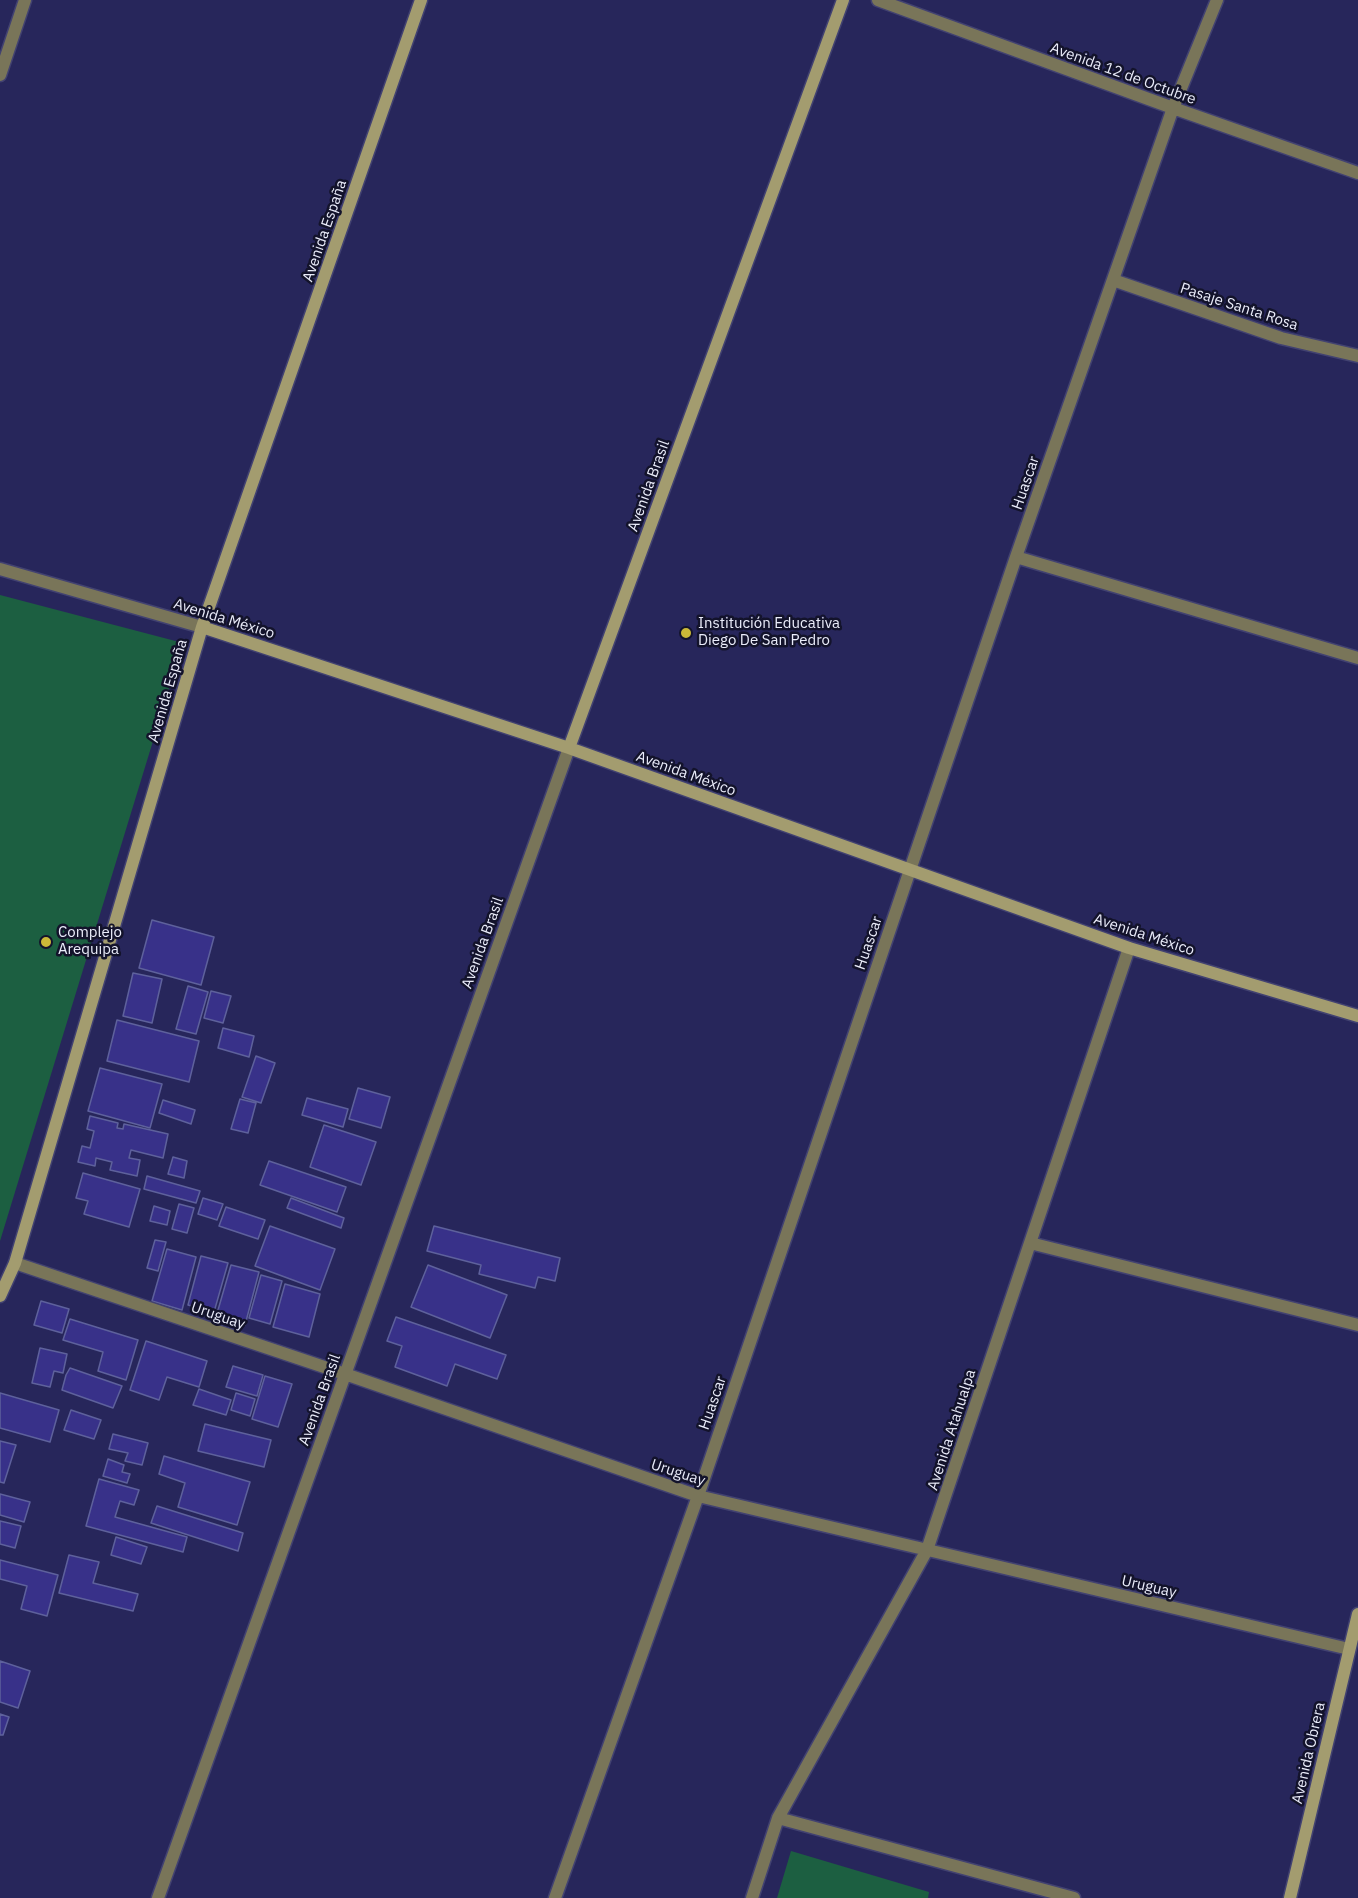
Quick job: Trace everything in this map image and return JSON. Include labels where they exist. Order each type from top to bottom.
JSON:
[{"type":"street","points":[[0,75],[25,0]]},
{"type":"street","name":"Avenida España","points":[[0,1296],[15,1263],[202,627],[421,0]]},
{"type":"street","name":"Avenida Brasil","points":[[158,1898],[569,748],[843,0]]},
{"type":"street","name":"Avenida 12 de Octubre","points":[[878,0],[1358,173]]},
{"type":"street","name":"Huascar","points":[[555,1898],[698,1496],[1016,556],[1173,108],[1217,0]]},
{"type":"street","name":"Pasaje Santa Rosa","points":[[1113,280],[1281,338],[1358,356]]},
{"type":"street","points":[[1016,556],[1358,658]]},
{"type":"street","name":"Avenida México","points":[[0,569],[202,627],[569,748],[1129,948],[1358,1016]]},
{"type":"street","name":"Avenida Atahualpa","points":[[752,1898],[778,1818],[927,1550],[1129,948]]},
{"type":"street","points":[[1030,1243],[1358,1325]]},
{"type":"street","name":"Uruguay","points":[[15,1263],[698,1496],[1349,1649]]},
{"type":"street","name":"Avenida Obrera","points":[[1290,1898],[1358,1614]]},
{"type":"street","points":[[778,1818],[1074,1898]]},
{"type":"green space","name":"Complejo Arequipa","points":[[0,595],[183,643],[0,1241]]},
{"type":"green space","points":[[791,1851],[929,1892],[928,1898],[777,1898]]},
{"type":"building","points":[[152,920],[214,937],[201,985],[139,968]]},
{"type":"building","points":[[133,973],[162,979],[152,1023],[123,1016]]},
{"type":"building","points":[[188,986],[208,992],[196,1034],[176,1029]]},
{"type":"building","points":[[211,991],[231,996],[223,1023],[204,1018]]},
{"type":"building","points":[[117,1020],[199,1041],[189,1082],[107,1061]]},
{"type":"building","points":[[223,1028],[254,1036],[249,1057],[218,1048]]},
{"type":"building","points":[[256,1056],[275,1063],[261,1103],[242,1097]]},
{"type":"building","points":[[100,1068],[162,1084],[150,1128],[88,1111]]},
{"type":"building","points":[[358,1088],[390,1097],[381,1128],[349,1119]]},
{"type":"building","points":[[307,1098],[348,1109],[343,1127],[302,1115]]},
{"type":"building","points":[[240,1099],[256,1103],[248,1133],[231,1129]]},
{"type":"building","points":[[163,1100],[195,1110],[191,1124],[159,1113]]},
{"type":"building","points":[[90,1116],[118,1123],[117,1128],[123,1129],[124,1124],[168,1134],[163,1158],[131,1150],[129,1158],[140,1160],[137,1176],[110,1170],[112,1162],[96,1158],[95,1166],[78,1162],[82,1146],[90,1148],[94,1131],[87,1129]]},
{"type":"building","points":[[324,1125],[376,1142],[361,1185],[310,1167]]},
{"type":"building","points":[[173,1157],[187,1161],[184,1178],[168,1174]]},
{"type":"building","points":[[269,1161],[346,1187],[337,1212],[260,1185]]},
{"type":"building","points":[[83,1173],[140,1189],[129,1227],[84,1214],[88,1201],[76,1198]]},
{"type":"building","points":[[147,1176],[200,1191],[196,1203],[144,1189]]},
{"type":"building","points":[[203,1198],[223,1204],[217,1220],[198,1214]]},
{"type":"building","points":[[291,1198],[344,1218],[341,1228],[287,1208]]},
{"type":"building","points":[[179,1204],[194,1208],[187,1233],[172,1229]]},
{"type":"building","points":[[154,1206],[170,1211],[167,1225],[150,1221]]},
{"type":"building","points":[[226,1207],[265,1220],[258,1239],[219,1226]]},
{"type":"building","points":[[270,1226],[335,1249],[320,1290],[255,1266]]},
{"type":"building","points":[[434,1226],[560,1258],[555,1281],[538,1277],[535,1288],[479,1274],[481,1265],[427,1251]]},
{"type":"building","points":[[155,1240],[166,1242],[158,1271],[147,1268]]},
{"type":"building","points":[[167,1249],[196,1257],[182,1310],[152,1301]]},
{"type":"building","points":[[201,1256],[228,1263],[214,1312],[188,1305]]},
{"type":"building","points":[[231,1265],[259,1272],[245,1325],[216,1317]]},
{"type":"building","points":[[428,1265],[507,1295],[490,1338],[411,1307]]},
{"type":"building","points":[[261,1275],[282,1281],[270,1324],[249,1318]]},
{"type":"building","points":[[285,1284],[320,1294],[309,1337],[273,1327]]},
{"type":"building","points":[[41,1301],[69,1309],[62,1333],[34,1325]]},
{"type":"building","points":[[396,1317],[506,1355],[497,1379],[455,1364],[447,1386],[395,1367],[402,1346],[387,1341]]},
{"type":"building","points":[[70,1319],[138,1340],[126,1380],[98,1371],[103,1352],[63,1340]]},
{"type":"building","points":[[146,1341],[207,1361],[199,1387],[167,1377],[159,1400],[130,1390]]},
{"type":"building","points":[[40,1348],[67,1354],[63,1373],[54,1371],[50,1387],[32,1383]]},
{"type":"building","points":[[233,1366],[263,1375],[257,1396],[226,1387]]},
{"type":"building","points":[[70,1368],[122,1386],[113,1408],[62,1390]]},
{"type":"building","points":[[265,1376],[292,1384],[278,1427],[252,1419]]},
{"type":"building","points":[[199,1389],[231,1400],[226,1415],[193,1405]]},
{"type":"building","points":[[0,1393],[59,1410],[50,1442],[0,1428]]},
{"type":"building","points":[[236,1393],[255,1399],[250,1416],[231,1410]]},
{"type":"building","points":[[71,1410],[101,1420],[94,1439],[64,1430]]},
{"type":"building","points":[[205,1424],[271,1440],[264,1467],[198,1451]]},
{"type":"building","points":[[113,1434],[148,1443],[142,1465],[125,1461],[128,1453],[109,1449]]},
{"type":"building","points":[[0,1441],[16,1445],[4,1483],[0,1482]]},
{"type":"building","points":[[164,1456],[250,1482],[237,1525],[178,1507],[185,1483],[159,1474]]},
{"type":"building","points":[[108,1459],[124,1465],[122,1472],[130,1474],[127,1483],[103,1476]]},
{"type":"building","points":[[99,1479],[139,1490],[134,1505],[120,1501],[115,1517],[187,1537],[183,1552],[86,1526]]},
{"type":"building","points":[[0,1494],[30,1502],[24,1522],[0,1515]]},
{"type":"building","points":[[157,1506],[243,1533],[238,1551],[151,1523]]},
{"type":"building","points":[[0,1521],[21,1526],[15,1548],[0,1544]]},
{"type":"building","points":[[116,1537],[147,1547],[141,1564],[111,1555]]},
{"type":"building","points":[[69,1555],[99,1562],[93,1583],[138,1594],[133,1611],[59,1593]]},
{"type":"building","points":[[0,1560],[58,1575],[47,1616],[21,1609],[27,1586],[0,1579]]},
{"type":"building","points":[[0,1661],[30,1671],[18,1708],[0,1702]]},
{"type":"building","points":[[0,1714],[9,1717],[3,1735],[0,1735]]},
{"type":"place","name":"Institución Educativa Diego De San Pedro","points":[[686,633]]},
{"type":"place","name":"Complejo Arequipa","points":[[46,942]]}]
